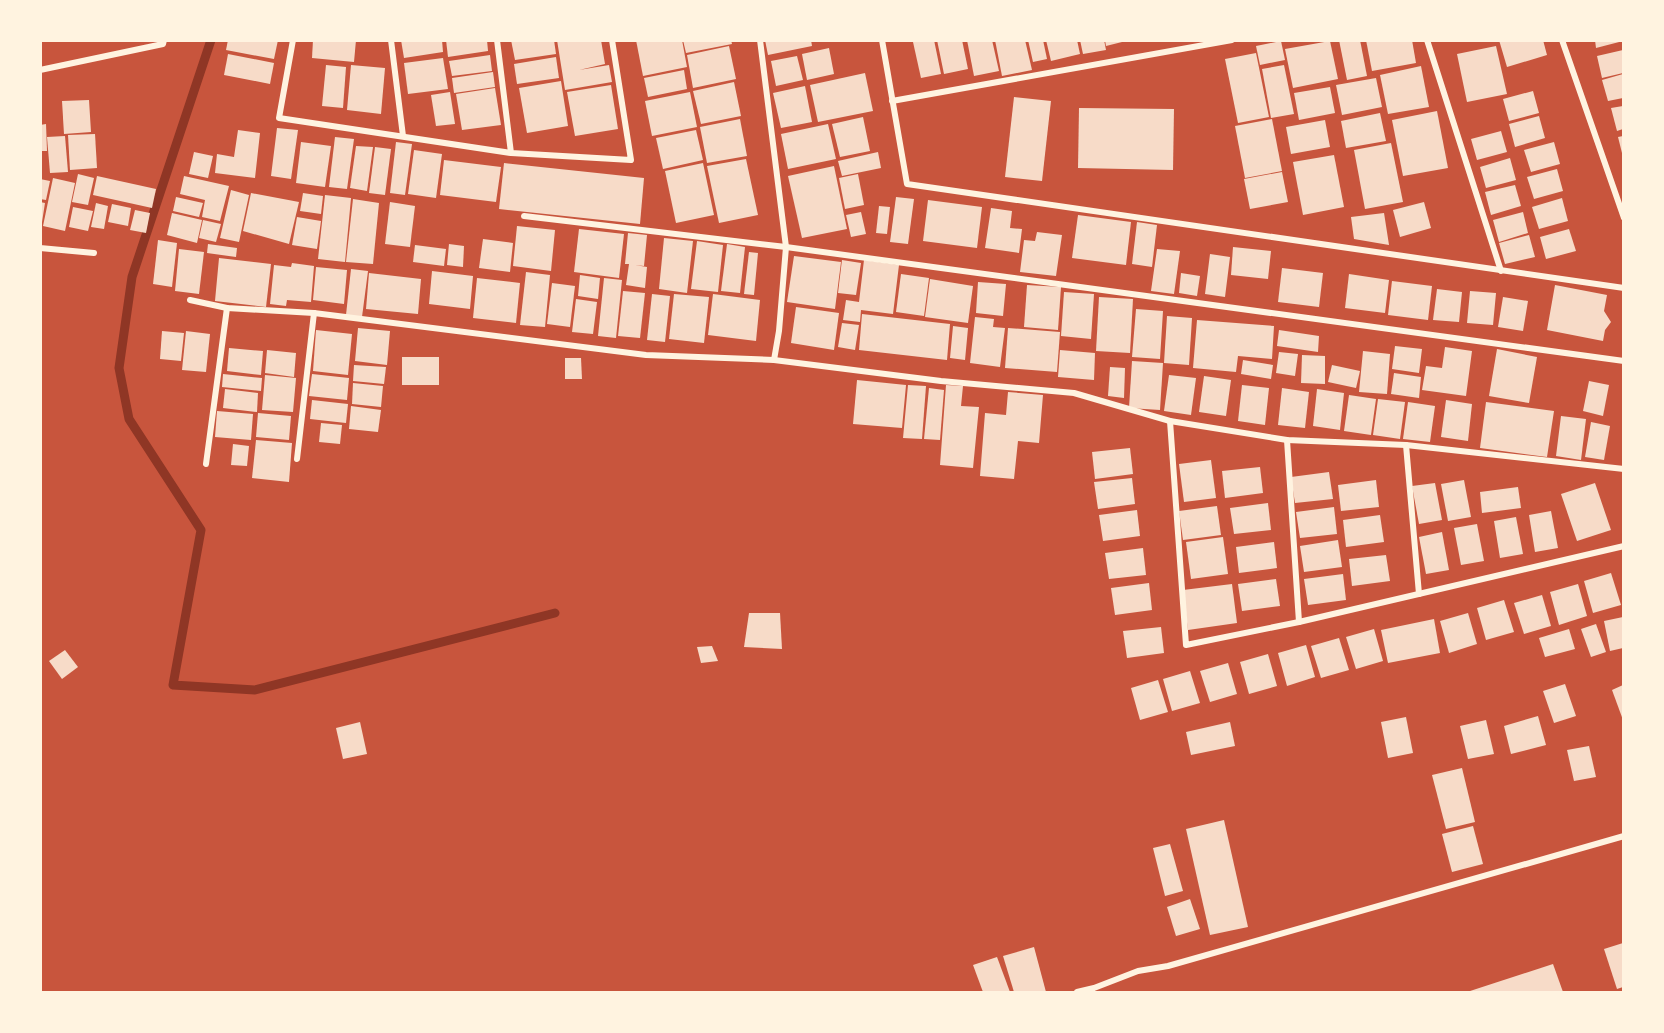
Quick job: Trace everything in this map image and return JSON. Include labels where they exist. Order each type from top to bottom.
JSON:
[{"type":"street","points":[[40,70],[163,44],[164,40]]},
{"type":"street","points":[[293,40],[279,118],[511,153],[631,160],[612,40]]},
{"type":"street","points":[[391,40],[403,136]]},
{"type":"street","points":[[497,40],[511,153]]},
{"type":"street","points":[[759,40],[786,247],[779,332],[774,360]]},
{"type":"street","points":[[882,40],[907,184],[1623,288]]},
{"type":"street","points":[[892,102],[1232,40]]},
{"type":"street","points":[[1427,40],[1501,271]]},
{"type":"street","points":[[1562,40],[1623,218]]},
{"type":"street","points":[[524,216],[786,247],[1623,361]]},
{"type":"street","points":[[40,248],[94,253]]},
{"type":"street","points":[[190,300],[227,308],[314,313],[646,355],[774,360],[941,381],[1074,393],[1170,421],[1287,440],[1406,446],[1623,469]]},
{"type":"street","points":[[206,464],[227,308]]},
{"type":"street","points":[[297,459],[314,313]]},
{"type":"street","points":[[1170,421],[1186,645],[1299,622],[1623,546]]},
{"type":"street","points":[[1287,440],[1299,622]]},
{"type":"street","points":[[1406,446],[1419,594]]},
{"type":"street","points":[[1077,993],[1138,971],[1168,966],[1623,836]]},
{"type":"building","points":[[228,40],[278,40],[274,59],[226,50]]},
{"type":"building","points":[[313,40],[356,40],[354,62],[312,58]]},
{"type":"building","points":[[401,40],[442,40],[443,52],[404,58]]},
{"type":"building","points":[[446,40],[487,40],[488,51],[448,57]]},
{"type":"building","points":[[511,40],[554,40],[556,54],[515,60]]},
{"type":"building","points":[[557,40],[601,40],[605,64],[579,70],[609,65],[612,82],[565,90]]},
{"type":"building","points":[[636,40],[682,40],[687,67],[643,76]]},
{"type":"building","points":[[683,40],[731,40],[732,44],[686,53]]},
{"type":"building","points":[[765,40],[811,40],[812,46],[768,55]]},
{"type":"building","points":[[934,40],[941,74],[921,78],[913,42]]},
{"type":"building","points":[[937,40],[962,40],[968,69],[944,74]]},
{"type":"building","points":[[967,40],[992,40],[999,71],[974,76]]},
{"type":"building","points":[[995,40],[1025,40],[1032,70],[1002,76]]},
{"type":"building","points":[[1028,40],[1043,40],[1047,59],[1033,62]]},
{"type":"building","points":[[1046,40],[1077,40],[1080,54],[1051,61]]},
{"type":"building","points":[[1080,40],[1104,40],[1106,50],[1083,54]]},
{"type":"building","points":[[1105,40],[1126,40],[1126,41],[1106,46]]},
{"type":"building","points":[[1339,40],[1360,40],[1367,76],[1347,80]]},
{"type":"building","points":[[1366,40],[1412,40],[1416,63],[1372,71]]},
{"type":"building","points":[[1499,40],[1543,40],[1547,55],[1507,67]]},
{"type":"building","points":[[1595,40],[1623,40],[1623,41],[1596,48]]},
{"type":"building","points":[[1281,41],[1285,60],[1260,65],[1256,46]]},
{"type":"building","points":[[1330,41],[1338,79],[1293,88],[1285,49]]},
{"type":"building","points":[[729,46],[736,79],[693,88],[687,55]]},
{"type":"building","points":[[1496,46],[1507,94],[1467,102],[1457,54]]},
{"type":"building","points":[[829,48],[834,74],[807,80],[802,54]]},
{"type":"building","points":[[1623,50],[1623,73],[1602,78],[1597,56]]},
{"type":"building","points":[[1256,53],[1269,117],[1238,123],[1225,59]]},
{"type":"building","points":[[228,54],[274,63],[270,84],[224,75]]},
{"type":"building","points":[[490,55],[492,71],[452,76],[449,61]]},
{"type":"building","points":[[797,56],[803,80],[776,86],[771,61]]},
{"type":"building","points":[[556,57],[559,78],[517,84],[514,64]]},
{"type":"building","points":[[443,58],[448,89],[408,94],[404,63]]},
{"type":"building","points":[[326,65],[346,67],[343,108],[322,106]]},
{"type":"building","points":[[351,65],[385,68],[381,114],[347,110]]},
{"type":"building","points":[[1284,65],[1294,114],[1271,118],[1262,69]]},
{"type":"building","points":[[1421,66],[1429,107],[1388,114],[1380,75]]},
{"type":"building","points":[[684,70],[687,89],[648,97],[644,78]]},
{"type":"building","points":[[493,72],[495,87],[454,93],[452,78]]},
{"type":"building","points":[[865,73],[873,111],[818,122],[810,85]]},
{"type":"building","points":[[1623,74],[1623,98],[1608,101],[1602,80]]},
{"type":"building","points":[[1376,78],[1382,107],[1342,115],[1336,85]]},
{"type":"building","points":[[561,81],[568,126],[527,133],[519,88]]},
{"type":"building","points":[[734,82],[741,116],[701,124],[693,91]]},
{"type":"building","points":[[611,85],[618,129],[575,136],[567,92]]},
{"type":"building","points":[[805,86],[812,122],[781,128],[773,93]]},
{"type":"building","points":[[1330,87],[1335,113],[1299,120],[1294,93]]},
{"type":"building","points":[[495,88],[501,125],[462,130],[456,94]]},
{"type":"building","points":[[1533,91],[1539,113],[1509,121],[1503,99]]},
{"type":"building","points":[[450,92],[455,124],[436,126],[431,95]]},
{"type":"building","points":[[690,92],[697,127],[652,136],[645,101]]},
{"type":"building","points":[[1014,97],[1051,101],[1042,181],[1005,177]]},
{"type":"building","points":[[89,100],[91,132],[64,134],[62,101]]},
{"type":"building","points":[[1623,106],[1623,129],[1617,131],[1611,108]]},
{"type":"building","points":[[1079,108],[1174,109],[1173,170],[1078,168]]},
{"type":"building","points":[[1437,111],[1448,168],[1403,176],[1392,120]]},
{"type":"building","points":[[1380,113],[1386,141],[1346,148],[1341,121]]},
{"type":"building","points":[[1539,116],[1545,138],[1515,147],[1509,124]]},
{"type":"building","points":[[863,117],[870,151],[840,157],[832,124]]},
{"type":"building","points":[[740,119],[747,156],[707,163],[700,127]]},
{"type":"building","points":[[1272,119],[1282,171],[1245,178],[1235,126]]},
{"type":"building","points":[[1325,120],[1330,147],[1291,154],[1286,127]]},
{"type":"building","points":[[46,124],[47,151],[40,151],[40,125]]},
{"type":"building","points":[[828,124],[836,159],[788,169],[781,134]]},
{"type":"building","points":[[277,128],[298,130],[291,179],[271,176]]},
{"type":"building","points":[[238,130],[260,133],[255,178],[215,173],[217,154],[234,157]]},
{"type":"building","points":[[696,130],[703,160],[663,169],[656,138]]},
{"type":"building","points":[[1501,131],[1507,152],[1477,160],[1471,139]]},
{"type":"building","points":[[95,134],[97,168],[70,170],[68,135]]},
{"type":"building","points":[[65,136],[68,172],[50,173],[47,137]]},
{"type":"building","points":[[1623,136],[1623,157],[1618,137]]},
{"type":"building","points":[[335,137],[354,139],[347,189],[329,187]]},
{"type":"building","points":[[301,142],[331,146],[325,187],[296,183]]},
{"type":"building","points":[[396,142],[412,144],[405,195],[390,193]]},
{"type":"building","points":[[1554,142],[1560,164],[1531,172],[1524,150]]},
{"type":"building","points":[[1391,143],[1403,202],[1365,209],[1354,150]]},
{"type":"building","points":[[356,146],[373,147],[367,191],[350,188]]},
{"type":"building","points":[[375,147],[391,149],[385,195],[369,193]]},
{"type":"building","points":[[414,150],[442,154],[436,198],[408,194]]},
{"type":"building","points":[[194,152],[213,156],[208,178],[189,174]]},
{"type":"building","points":[[878,152],[881,168],[842,176],[838,161]]},
{"type":"building","points":[[1334,155],[1344,207],[1303,215],[1293,162]]},
{"type":"building","points":[[1510,158],[1516,180],[1486,188],[1480,167]]},
{"type":"building","points":[[746,159],[758,215],[719,223],[707,166]]},
{"type":"building","points":[[444,160],[501,167],[496,202],[440,195]]},
{"type":"building","points":[[504,163],[644,178],[640,224],[499,209]]},
{"type":"building","points":[[703,163],[714,215],[676,223],[665,171]]},
{"type":"building","points":[[834,166],[847,229],[802,238],[788,176]]},
{"type":"building","points":[[1557,169],[1563,191],[1534,199],[1527,177]]},
{"type":"building","points":[[1282,172],[1288,202],[1250,209],[1244,179]]},
{"type":"building","points":[[78,174],[94,178],[88,205],[72,202]]},
{"type":"building","points":[[858,174],[864,205],[845,209],[839,178]]},
{"type":"building","points":[[97,176],[156,189],[152,208],[93,195]]},
{"type":"building","points":[[184,176],[229,186],[220,221],[202,217],[205,200],[180,194]]},
{"type":"building","points":[[53,178],[75,183],[65,231],[43,226]]},
{"type":"building","points":[[40,179],[50,181],[46,200],[40,199]]},
{"type":"building","points":[[1515,185],[1521,206],[1491,215],[1485,192]]},
{"type":"building","points":[[231,190],[249,195],[239,242],[220,238]]},
{"type":"building","points":[[251,193],[299,202],[289,244],[243,231]]},
{"type":"building","points":[[303,193],[323,196],[321,214],[300,211]]},
{"type":"building","points":[[325,195],[351,198],[345,262],[318,259]]},
{"type":"building","points":[[176,197],[203,203],[199,217],[173,211]]},
{"type":"building","points":[[896,197],[914,199],[908,244],[890,242]]},
{"type":"building","points":[[1562,198],[1568,221],[1539,229],[1532,207]]},
{"type":"building","points":[[353,199],[379,203],[373,264],[346,262]]},
{"type":"building","points":[[928,200],[982,207],[977,248],[923,241]]},
{"type":"building","points":[[40,202],[45,203],[42,222],[40,222]]},
{"type":"building","points":[[390,202],[415,206],[410,247],[385,244]]},
{"type":"building","points":[[1424,202],[1431,228],[1400,237],[1393,210]]},
{"type":"building","points":[[96,203],[108,206],[104,229],[91,227]]},
{"type":"building","points":[[112,204],[131,208],[128,226],[108,222]]},
{"type":"building","points":[[879,206],[890,207],[887,234],[876,233]]},
{"type":"building","points":[[73,207],[93,211],[88,231],[69,227]]},
{"type":"building","points":[[991,208],[1012,211],[1010,228],[1022,229],[1019,253],[985,248]]},
{"type":"building","points":[[135,210],[150,213],[146,233],[130,230]]},
{"type":"building","points":[[861,212],[866,234],[851,237],[846,215]]},
{"type":"building","points":[[1523,212],[1528,233],[1499,242],[1493,220]]},
{"type":"building","points":[[172,213],[202,220],[197,243],[167,235]]},
{"type":"building","points":[[1384,213],[1389,245],[1354,239],[1351,217]]},
{"type":"building","points":[[1078,215],[1131,222],[1126,265],[1072,258]]},
{"type":"building","points":[[297,217],[321,221],[317,249],[292,245]]},
{"type":"building","points":[[203,220],[221,224],[216,242],[199,238]]},
{"type":"building","points":[[1137,222],[1157,225],[1152,267],[1132,264]]},
{"type":"building","points":[[517,226],[555,230],[551,271],[513,266]]},
{"type":"building","points":[[579,229],[624,234],[619,278],[574,272]]},
{"type":"building","points":[[1569,229],[1576,251],[1546,259],[1540,237]]},
{"type":"building","points":[[1037,232],[1062,235],[1056,276],[1020,272],[1024,240],[1035,241]]},
{"type":"building","points":[[628,233],[647,235],[644,266],[635,265],[647,267],[645,288],[626,285],[629,264],[625,264]]},
{"type":"building","points":[[1529,235],[1535,257],[1505,264],[1499,243]]},
{"type":"building","points":[[664,238],[693,241],[687,293],[659,289]]},
{"type":"building","points":[[483,239],[513,243],[510,272],[479,268]]},
{"type":"building","points":[[158,240],[177,243],[172,287],[153,284]]},
{"type":"building","points":[[697,241],[723,245],[718,292],[691,289]]},
{"type":"building","points":[[208,244],[237,248],[236,257],[207,253]]},
{"type":"building","points":[[449,244],[464,246],[463,267],[447,265]]},
{"type":"building","points":[[727,244],[745,247],[740,293],[721,291]]},
{"type":"building","points":[[415,245],[446,249],[444,266],[413,262]]},
{"type":"building","points":[[1233,247],[1271,251],[1268,279],[1231,275]]},
{"type":"building","points":[[179,249],[204,252],[199,294],[175,291]]},
{"type":"building","points":[[1157,249],[1180,251],[1174,294],[1151,291]]},
{"type":"building","points":[[749,252],[758,253],[754,295],[744,294]]},
{"type":"building","points":[[1210,254],[1230,257],[1225,297],[1205,294]]},
{"type":"building","points":[[794,256],[841,262],[835,309],[787,302]]},
{"type":"building","points":[[219,258],[271,264],[266,307],[215,301]]},
{"type":"building","points":[[842,260],[861,263],[856,295],[838,293]]},
{"type":"building","points":[[864,260],[899,265],[893,314],[861,310],[860,322],[843,320],[846,300],[859,302]]},
{"type":"building","points":[[292,263],[314,266],[311,302],[287,300],[286,306],[270,304],[274,265],[291,267]]},
{"type":"building","points":[[316,267],[347,270],[344,304],[313,300]]},
{"type":"building","points":[[1282,268],[1323,273],[1319,307],[1278,302]]},
{"type":"building","points":[[351,269],[368,271],[362,317],[346,315]]},
{"type":"building","points":[[432,271],[473,276],[470,309],[429,304]]},
{"type":"building","points":[[526,272],[550,275],[545,327],[520,325]]},
{"type":"building","points":[[369,273],[421,279],[418,314],[366,309]]},
{"type":"building","points":[[1181,273],[1200,276],[1197,296],[1179,293]]},
{"type":"building","points":[[901,274],[929,278],[924,316],[896,312]]},
{"type":"building","points":[[1349,274],[1389,280],[1385,313],[1345,308]]},
{"type":"building","points":[[580,275],[600,278],[598,299],[578,296]]},
{"type":"building","points":[[477,278],[520,283],[516,323],[473,318]]},
{"type":"building","points":[[604,278],[622,280],[616,338],[598,336]]},
{"type":"building","points":[[930,279],[973,286],[968,323],[925,317]]},
{"type":"building","points":[[1392,281],[1432,286],[1428,320],[1388,315]]},
{"type":"building","points":[[978,282],[1006,284],[1003,316],[976,313]]},
{"type":"building","points":[[552,283],[575,286],[570,327],[547,324]]},
{"type":"building","points":[[1027,285],[1061,287],[1058,330],[1024,327]]},
{"type":"building","points":[[1555,285],[1607,295],[1604,311],[1611,322],[1605,330],[1603,341],[1547,330]]},
{"type":"building","points":[[1437,289],[1462,292],[1459,322],[1433,320]]},
{"type":"building","points":[[623,291],[645,293],[640,338],[618,336]]},
{"type":"building","points":[[1470,291],[1496,293],[1493,325],[1467,323]]},
{"type":"building","points":[[1064,292],[1094,294],[1091,339],[1061,336]]},
{"type":"building","points":[[652,294],[670,296],[665,342],[647,340]]},
{"type":"building","points":[[674,294],[709,297],[704,343],[669,339]]},
{"type":"building","points":[[713,294],[760,300],[756,341],[708,335]]},
{"type":"building","points":[[1099,297],[1133,299],[1130,353],[1096,351]]},
{"type":"building","points":[[1503,297],[1528,301],[1523,331],[1498,327]]},
{"type":"building","points":[[576,299],[597,302],[593,334],[572,332]]},
{"type":"building","points":[[796,307],[839,313],[834,350],[791,343]]},
{"type":"building","points":[[1136,309],[1163,311],[1160,359],[1132,357]]},
{"type":"building","points":[[862,314],[950,324],[947,360],[859,350]]},
{"type":"building","points":[[1167,316],[1192,318],[1189,365],[1164,363]]},
{"type":"building","points":[[975,317],[994,319],[993,327],[1005,328],[1000,367],[970,363]]},
{"type":"building","points":[[1197,320],[1274,326],[1272,359],[1238,356],[1236,372],[1193,368]]},
{"type":"building","points":[[842,323],[859,325],[855,350],[838,347]]},
{"type":"building","points":[[953,326],[968,328],[965,360],[950,358]]},
{"type":"building","points":[[358,328],[390,331],[387,365],[355,361]]},
{"type":"building","points":[[1008,328],[1060,332],[1057,372],[1005,368]]},
{"type":"building","points":[[316,330],[352,334],[348,375],[313,371]]},
{"type":"building","points":[[1279,330],[1319,336],[1318,352],[1277,346]]},
{"type":"building","points":[[162,331],[184,333],[181,361],[160,359]]},
{"type":"building","points":[[186,331],[210,334],[206,372],[182,370]]},
{"type":"building","points":[[1395,346],[1422,349],[1419,373],[1392,369]]},
{"type":"building","points":[[1445,347],[1472,351],[1466,396],[1422,390],[1426,366],[1442,368]]},
{"type":"building","points":[[229,348],[263,351],[261,375],[227,371]]},
{"type":"building","points":[[1497,349],[1537,357],[1529,403],[1489,396]]},
{"type":"building","points":[[267,350],[296,353],[294,377],[265,373]]},
{"type":"building","points":[[1060,350],[1095,353],[1094,380],[1058,377]]},
{"type":"building","points":[[1363,351],[1390,354],[1387,394],[1359,392]]},
{"type":"building","points":[[1279,352],[1298,354],[1295,376],[1276,373]]},
{"type":"building","points":[[1302,355],[1325,356],[1325,384],[1301,383]]},
{"type":"building","points":[[402,357],[439,357],[439,385],[402,385]]},
{"type":"building","points":[[565,358],[581,358],[582,379],[565,379]]},
{"type":"building","points":[[1243,360],[1273,365],[1271,379],[1241,374]]},
{"type":"building","points":[[1132,361],[1163,363],[1160,410],[1129,408]]},
{"type":"building","points":[[354,365],[386,367],[384,384],[353,381]]},
{"type":"building","points":[[1332,365],[1360,371],[1356,388],[1328,382]]},
{"type":"building","points":[[1110,367],[1125,368],[1124,398],[1108,396]]},
{"type":"building","points":[[1394,373],[1421,377],[1419,398],[1391,394]]},
{"type":"building","points":[[223,374],[262,378],[261,391],[222,387]]},
{"type":"building","points":[[312,374],[349,378],[347,400],[309,396]]},
{"type":"building","points":[[265,375],[296,378],[293,412],[262,410]]},
{"type":"building","points":[[1169,375],[1196,378],[1191,415],[1164,411]]},
{"type":"building","points":[[1204,376],[1231,380],[1226,416],[1199,412]]},
{"type":"building","points":[[857,380],[906,385],[902,428],[853,424]]},
{"type":"building","points":[[1589,381],[1609,385],[1603,416],[1583,411]]},
{"type":"building","points":[[353,383],[383,386],[381,407],[352,404]]},
{"type":"building","points":[[908,385],[926,386],[922,439],[903,438]]},
{"type":"building","points":[[946,385],[963,386],[961,406],[979,407],[973,468],[940,465]]},
{"type":"building","points":[[1242,385],[1269,388],[1265,425],[1238,421]]},
{"type":"building","points":[[929,388],[944,390],[940,440],[924,439]]},
{"type":"building","points":[[1282,388],[1309,392],[1305,428],[1278,425]]},
{"type":"building","points":[[225,389],[258,393],[257,412],[223,408]]},
{"type":"building","points":[[1317,389],[1344,393],[1340,430],[1313,426]]},
{"type":"building","points":[[1008,392],[1043,395],[1039,443],[1018,441],[1014,479],[980,476],[985,413],[1006,415]]},
{"type":"building","points":[[1349,395],[1376,399],[1371,435],[1344,431]]},
{"type":"building","points":[[1378,399],[1405,402],[1400,439],[1373,435]]},
{"type":"building","points":[[312,400],[348,404],[346,423],[310,419]]},
{"type":"building","points":[[1446,400],[1472,404],[1468,441],[1441,437]]},
{"type":"building","points":[[1408,402],[1435,406],[1430,442],[1403,439]]},
{"type":"building","points":[[1486,402],[1554,411],[1547,457],[1480,448]]},
{"type":"building","points":[[351,406],[381,410],[378,432],[349,429]]},
{"type":"building","points":[[217,411],[253,414],[251,440],[215,437]]},
{"type":"building","points":[[258,413],[291,416],[289,440],[256,437]]},
{"type":"building","points":[[1561,416],[1586,419],[1581,460],[1556,456]]},
{"type":"building","points":[[1591,422],[1610,426],[1604,460],[1585,457]]},
{"type":"building","points":[[321,423],[342,425],[340,444],[319,442]]},
{"type":"building","points":[[256,440],[292,443],[289,482],[252,478]]},
{"type":"building","points":[[233,444],[249,446],[247,466],[231,465]]},
{"type":"building","points":[[1130,448],[1133,474],[1095,479],[1092,452]]},
{"type":"building","points":[[1211,460],[1216,498],[1184,502],[1179,464]]},
{"type":"building","points":[[1260,467],[1263,493],[1225,498],[1222,471]]},
{"type":"building","points":[[1329,472],[1333,499],[1295,503],[1291,477]]},
{"type":"building","points":[[1132,478],[1135,504],[1098,509],[1094,482]]},
{"type":"building","points":[[1376,480],[1379,507],[1341,511],[1338,485]]},
{"type":"building","points":[[1464,480],[1471,517],[1448,521],[1441,484]]},
{"type":"building","points":[[1435,483],[1442,520],[1419,524],[1412,486]]},
{"type":"building","points":[[1595,483],[1611,530],[1577,541],[1561,494]]},
{"type":"building","points":[[1518,487],[1521,508],[1482,513],[1480,492]]},
{"type":"building","points":[[1268,503],[1271,530],[1234,534],[1230,508]]},
{"type":"building","points":[[1217,506],[1221,535],[1183,540],[1179,511]]},
{"type":"building","points":[[1334,507],[1337,534],[1300,538],[1296,512]]},
{"type":"building","points":[[1137,510],[1140,536],[1103,541],[1099,515]]},
{"type":"building","points":[[1551,511],[1558,548],[1535,552],[1529,515]]},
{"type":"building","points":[[1380,515],[1384,542],[1346,547],[1343,520]]},
{"type":"building","points":[[1516,517],[1523,554],[1500,558],[1494,521]]},
{"type":"building","points":[[1477,524],[1484,561],[1461,565],[1454,528]]},
{"type":"building","points":[[1442,532],[1449,570],[1426,574],[1419,537]]},
{"type":"building","points":[[1223,537],[1228,574],[1191,579],[1186,542]]},
{"type":"building","points":[[1338,540],[1342,567],[1304,572],[1300,546]]},
{"type":"building","points":[[1274,542],[1277,568],[1239,573],[1236,547]]},
{"type":"building","points":[[1143,548],[1146,575],[1109,579],[1105,553]]},
{"type":"building","points":[[1386,555],[1390,581],[1352,586],[1349,559]]},
{"type":"building","points":[[1611,573],[1621,605],[1593,613],[1584,581]]},
{"type":"building","points":[[1343,574],[1346,600],[1308,605],[1304,579]]},
{"type":"building","points":[[1276,579],[1280,606],[1242,611],[1238,584]]},
{"type":"building","points":[[1149,583],[1152,610],[1115,615],[1111,588]]},
{"type":"building","points":[[1232,584],[1237,623],[1188,630],[1183,590]]},
{"type":"building","points":[[1578,584],[1587,616],[1559,625],[1550,592]]},
{"type":"building","points":[[1542,595],[1551,626],[1524,634],[1514,603]]},
{"type":"building","points":[[1504,600],[1514,632],[1486,640],[1477,608]]},
{"type":"building","points":[[749,613],[780,613],[782,649],[744,647]]},
{"type":"building","points":[[1468,613],[1477,644],[1449,653],[1440,621]]},
{"type":"building","points":[[1623,617],[1623,648],[1610,651],[1604,621]]},
{"type":"building","points":[[1434,619],[1440,653],[1388,663],[1381,630]]},
{"type":"building","points":[[1596,624],[1606,652],[1591,657],[1581,629]]},
{"type":"building","points":[[1161,627],[1164,653],[1127,658],[1123,631]]},
{"type":"building","points":[[1374,629],[1383,661],[1356,669],[1346,637]]},
{"type":"building","points":[[1569,629],[1575,649],[1545,657],[1539,638]]},
{"type":"building","points":[[1339,638],[1349,670],[1321,678],[1311,646]]},
{"type":"building","points":[[1306,645],[1315,677],[1287,686],[1278,653]]},
{"type":"building","points":[[712,646],[718,661],[701,663],[697,647]]},
{"type":"building","points":[[65,650],[78,667],[62,679],[49,661]]},
{"type":"building","points":[[1268,654],[1277,686],[1249,694],[1240,662]]},
{"type":"building","points":[[1228,663],[1237,694],[1210,702],[1200,671]]},
{"type":"building","points":[[1190,671],[1200,703],[1172,711],[1163,679]]},
{"type":"building","points":[[1158,680],[1168,712],[1140,720],[1131,688]]},
{"type":"building","points":[[1565,684],[1576,716],[1554,723],[1543,691]]},
{"type":"building","points":[[1623,685],[1623,720],[1612,690]]},
{"type":"building","points":[[1538,716],[1546,745],[1511,754],[1504,726]]},
{"type":"building","points":[[1406,717],[1413,753],[1388,758],[1381,722]]},
{"type":"building","points":[[1486,720],[1494,754],[1468,759],[1460,726]]},
{"type":"building","points":[[360,722],[367,754],[343,759],[336,728]]},
{"type":"building","points":[[1230,722],[1235,746],[1191,755],[1186,732]]},
{"type":"building","points":[[1589,746],[1596,777],[1574,781],[1567,750]]},
{"type":"building","points":[[1462,768],[1475,822],[1446,829],[1432,775]]},
{"type":"building","points":[[1224,820],[1248,927],[1210,935],[1186,829]]},
{"type":"building","points":[[1473,826],[1483,864],[1452,872],[1442,834]]},
{"type":"building","points":[[1170,844],[1183,891],[1165,896],[1153,848]]},
{"type":"building","points":[[1190,899],[1200,929],[1176,936],[1167,907]]},
{"type":"building","points":[[1623,943],[1623,987],[1617,989],[1604,949]]},
{"type":"building","points":[[1034,947],[1046,992],[1014,992],[1003,956]]},
{"type":"building","points":[[997,957],[1010,992],[983,992],[973,965]]},
{"type":"building","points":[[1553,964],[1563,992],[1467,992]]},
{"type":"waterway","points":[[211,40],[132,277],[119,368],[129,419],[201,530],[173,685],[255,690],[555,613]]}]
